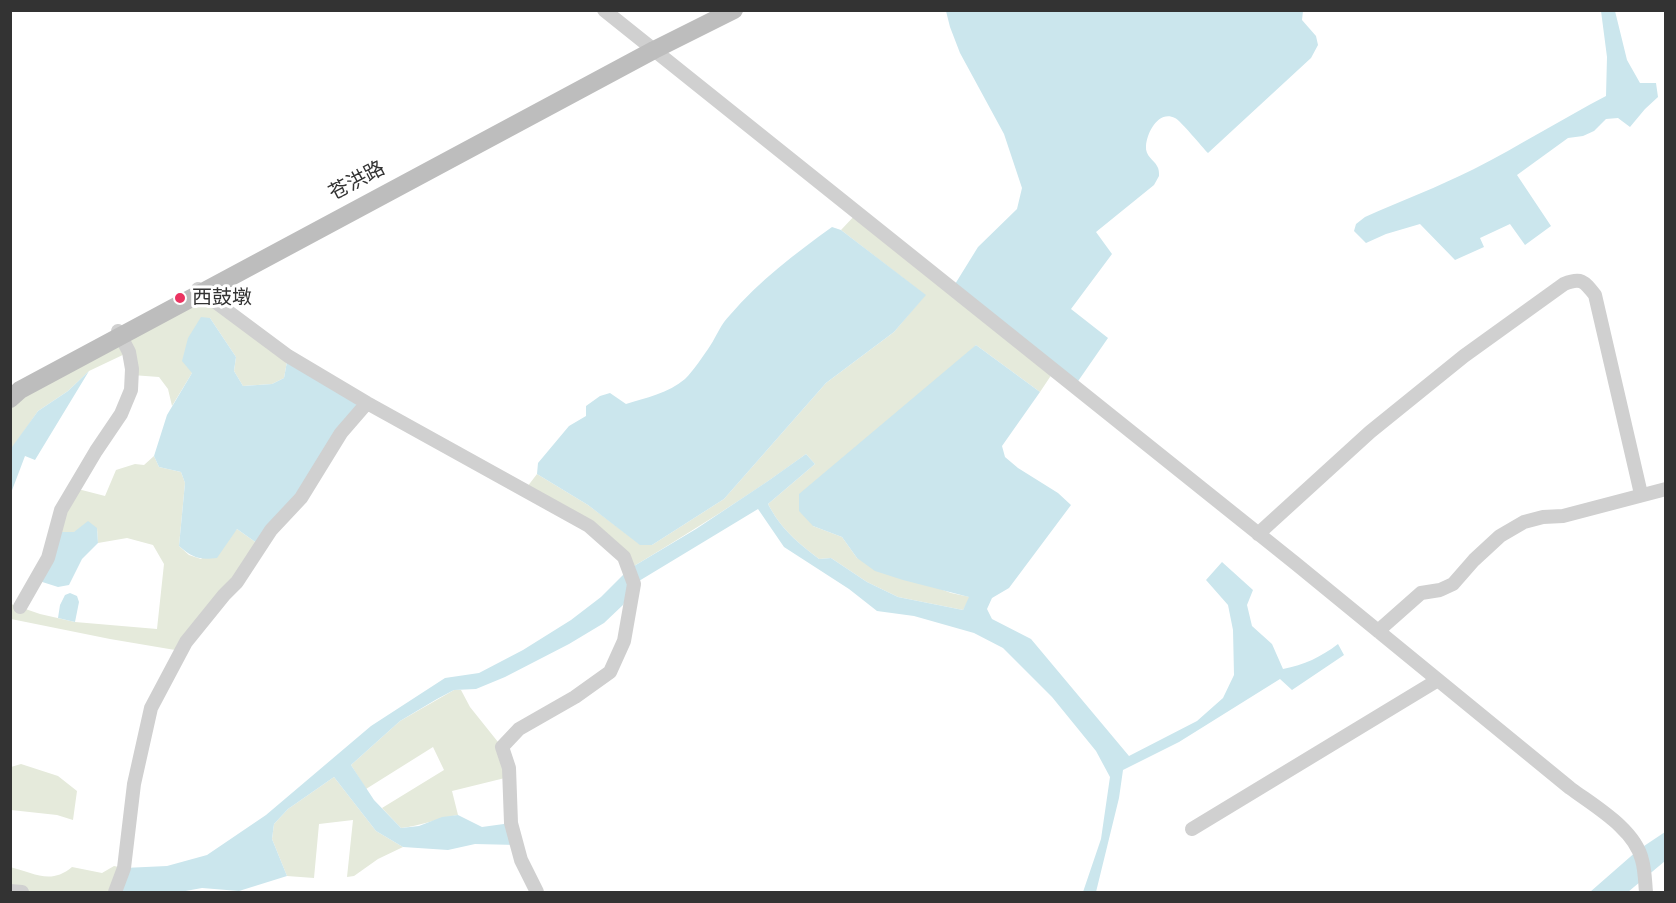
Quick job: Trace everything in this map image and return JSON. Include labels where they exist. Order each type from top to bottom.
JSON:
[{"type":"main road","name":"苍洪路","points":[[10,393],[17,387],[200,291],[520,117],[727,10]]},
{"type":"main road","points":[[652,49],[734,10]]},
{"type":"main road","points":[[10,399],[20,390],[119,334]]},
{"type":"street","points":[[604,10],[1258,534],[1570,788],[1613,820],[1633,839],[1642,858],[1646,892]]},
{"type":"street","points":[[1258,534],[1370,432],[1464,356],[1564,284],[1575,279],[1585,282],[1595,295],[1641,494]]},
{"type":"street","points":[[200,291],[288,356],[367,403],[589,526],[624,557],[634,584],[624,641],[609,672],[575,697],[519,729],[502,747],[509,768],[511,823],[521,860],[537,892]]},
{"type":"street","points":[[20,607],[48,558],[61,510],[121,414],[131,390],[132,369],[129,352],[119,334]]},
{"type":"street","points":[[116,892],[124,868],[134,784],[151,708],[186,642],[237,582],[271,530],[301,498],[341,433],[367,403]]},
{"type":"street","points":[[1378,631],[1422,593],[1440,590],[1453,584],[1500,536],[1524,522],[1543,517],[1563,516],[1665,489]]},
{"type":"street","points":[[1192,829],[1438,680]]},
{"type":"street","points":[[10,891],[22,892]]},
{"type":"shaded area","points":[[857,213],[1054,371],[1040,392],[976,345],[813,526],[842,537],[857,558],[951,593],[970,597],[963,610],[898,597],[867,582],[831,558],[819,559],[790,534],[778,521],[768,504],[815,464],[806,454],[719,514],[629,569],[624,557],[524,491],[537,474],[588,505],[640,544],[652,545],[724,499],[826,383],[894,332],[925,295],[841,230]]},
{"type":"shaded area","points":[[198,289],[288,356],[284,378],[272,384],[243,386],[234,371],[236,357],[210,318],[192,373],[172,406],[168,389],[159,377],[132,375],[129,352],[89,371],[68,391],[38,411],[11,450],[11,393]]},
{"type":"shaded area","points":[[154,456],[159,467],[181,472],[185,483],[179,546],[189,555],[201,559],[237,529],[261,546],[181,651],[11,619],[11,604],[75,622],[157,629],[164,564],[153,545],[127,538],[98,543],[97,528],[74,532],[55,532],[74,488],[105,496],[116,470],[135,464],[144,465]]},
{"type":"shaded area","points":[[454,690],[461,690],[470,707],[502,747],[509,777],[452,791],[458,815],[401,828],[382,808],[444,770],[433,747],[366,789],[351,765],[400,721]]},
{"type":"shaded area","points":[[21,764],[58,776],[77,791],[73,820],[57,815],[11,810],[11,767]]},
{"type":"shaded area","points":[[334,777],[376,831],[403,847],[378,859],[354,876],[347,877],[353,820],[319,824],[314,878],[287,876],[272,839],[274,824],[288,809]]},
{"type":"shaded area","points":[[114,866],[124,868],[115,892],[11,891],[10,867],[49,876],[57,875],[72,867],[102,873]]},
{"type":"water","points":[[946,11],[1303,11],[1302,20],[1316,36],[1318,45],[1311,58],[1208,153],[1175,118],[1163,117],[1154,124],[1146,149],[1158,167],[1159,176],[1154,185],[1096,232],[1112,254],[1071,309],[1108,338],[1074,387],[952,289],[978,247],[1017,209],[1022,188],[1004,134],[960,53]]},
{"type":"water","points":[[1601,11],[1615,11],[1627,60],[1640,83],[1656,83],[1658,97],[1630,127],[1618,118],[1606,119],[1594,131],[1583,136],[1568,138],[1517,175],[1551,226],[1525,245],[1510,224],[1480,238],[1484,247],[1455,260],[1420,224],[1386,234],[1366,243],[1354,231],[1356,224],[1365,217],[1474,169],[1606,96],[1607,57]]},
{"type":"water","points":[[832,227],[841,230],[926,295],[894,332],[826,383],[724,499],[652,545],[640,545],[588,505],[537,474],[538,463],[569,426],[586,416],[586,406],[600,396],[610,393],[626,404],[664,391],[685,379],[705,354],[724,322],[741,303],[778,268]]},
{"type":"water","points":[[201,317],[210,318],[236,357],[234,371],[243,386],[272,384],[284,378],[288,356],[367,403],[261,546],[237,529],[217,558],[211,559],[196,557],[179,546],[185,483],[181,472],[159,467],[154,456],[167,415],[192,373],[182,361],[188,338]]},
{"type":"water","points":[[976,345],[1040,392],[1002,446],[1005,457],[1058,493],[1071,505],[1009,588],[992,598],[987,609],[992,619],[1031,639],[1129,756],[1197,721],[1223,698],[1234,675],[1233,630],[1228,605],[1206,580],[1222,562],[1253,590],[1247,605],[1252,626],[1272,644],[1283,669],[1312,660],[1338,644],[1344,655],[1292,690],[1280,679],[1179,742],[1123,770],[1119,798],[1096,892],[1083,892],[1101,839],[1110,777],[1096,751],[1052,697],[1003,648],[974,633],[914,616],[877,611],[849,589],[784,547],[758,509],[634,584],[623,605],[604,623],[505,677],[476,689],[454,690],[437,699],[400,721],[351,765],[374,800],[401,828],[419,826],[442,817],[458,815],[482,827],[511,823],[517,845],[475,844],[448,850],[403,847],[376,831],[334,777],[288,809],[274,824],[272,839],[287,876],[239,891],[202,888],[180,892],[116,892],[124,868],[167,866],[207,855],[266,815],[371,726],[445,678],[479,673],[523,650],[571,620],[601,597],[629,569],[696,529],[806,454],[815,464],[768,504],[778,521],[790,534],[819,559],[831,558],[867,582],[898,597],[963,610],[969,597],[875,571],[857,558],[842,537],[813,526],[799,511],[799,494]]},
{"type":"water","points":[[89,371],[35,460],[25,456],[11,493],[10,450],[38,411],[68,391]]},
{"type":"water","points":[[88,521],[97,528],[98,543],[82,559],[69,585],[58,587],[36,580],[55,532],[74,532]]},
{"type":"water","points":[[70,593],[77,596],[79,602],[75,622],[58,618],[60,605],[65,595]]},
{"type":"water","points":[[1665,832],[1665,861],[1628,892],[1590,892],[1638,850]]},
{"type":"place","name":"西鼓墩","points":[[180,298]]}]
